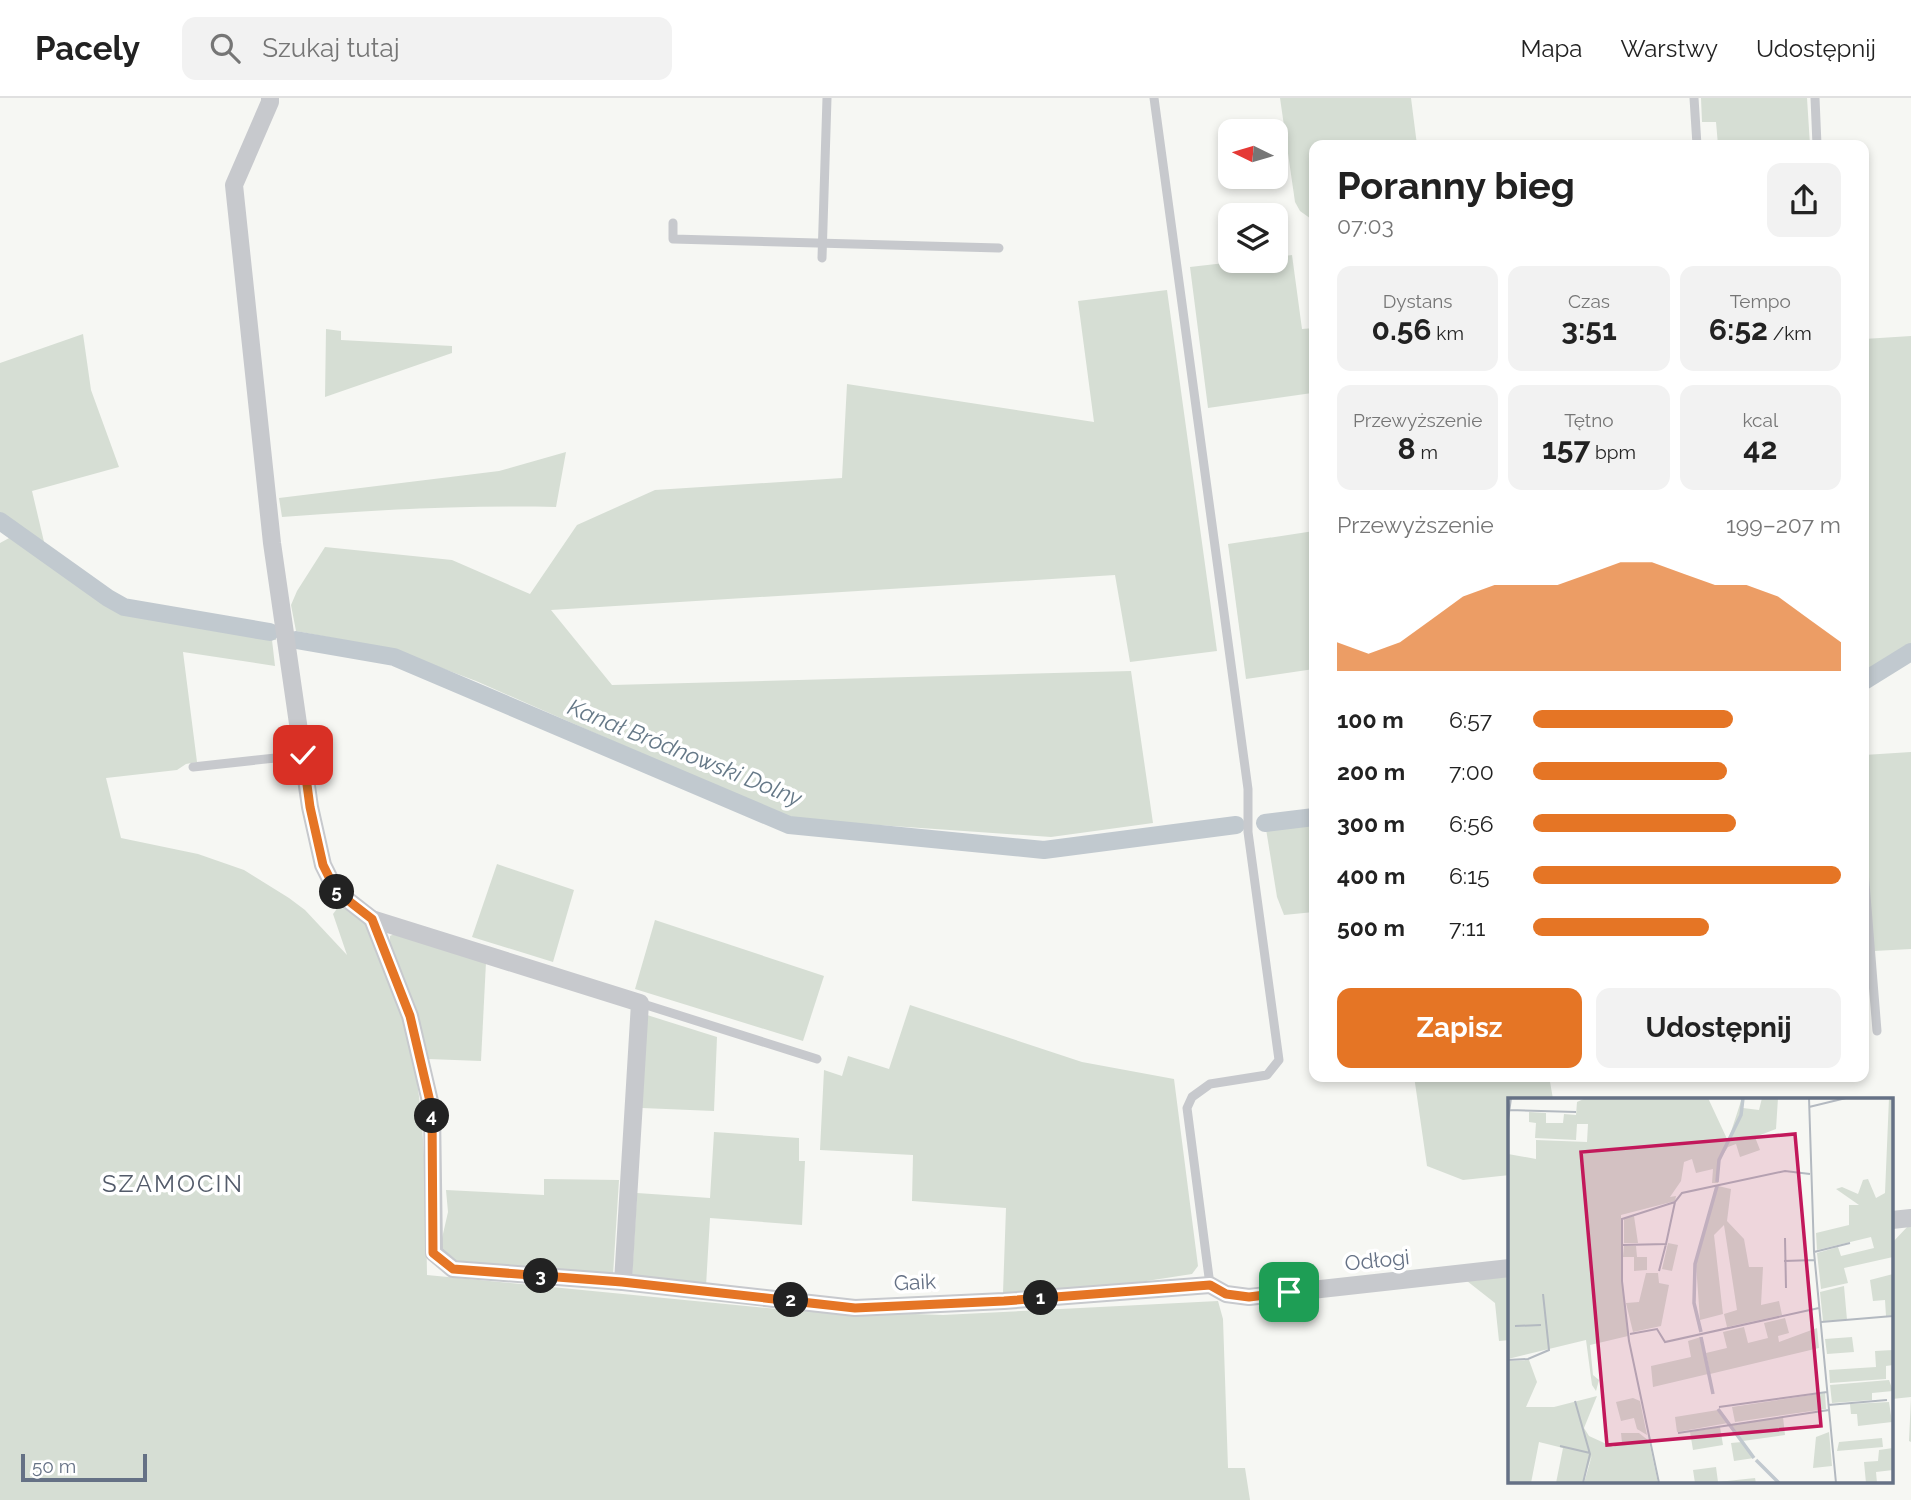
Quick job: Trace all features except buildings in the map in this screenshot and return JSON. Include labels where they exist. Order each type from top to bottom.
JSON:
[{"type":"street","points":[[270,98],[234,185],[271,535],[310,807],[323,865],[336,891],[372,919],[640,1003],[622,1282]]},
{"type":"street","name":"Gaik","points":[[372,919],[410,1016],[432,1110],[433,1253],[453,1269],[622,1282],[855,1308],[1004,1301],[1210,1285]]},
{"type":"street","name":"Odłogi","points":[[1210,1285],[1226,1294],[1249,1297],[1508,1268]]},
{"type":"lane","points":[[822,258],[827,98]]},
{"type":"lane","points":[[1154,98],[1248,789],[1248,832],[1279,1060],[1267,1075],[1210,1084],[1192,1097],[1187,1108],[1210,1285]]},
{"type":"lane","points":[[1694,98],[1696,140]]},
{"type":"lane","points":[[1815,98],[1817,140]]},
{"type":"lane","points":[[673,223],[673,239],[999,248]]},
{"type":"lane","points":[[193,768],[303,755]]},
{"type":"lane","points":[[1869,933],[1877,1031]]},
{"type":"lane","points":[[640,1003],[817,1059]]},
{"type":"shaded area","points":[[1280,98],[1411,98],[1416,140],[1309,140],[1309,217],[1300,211],[1295,202],[1288,153],[1288,119],[1283,119]]},
{"type":"shaded area","points":[[1701,98],[1807,98],[1810,140],[1718,140],[1716,122],[1702,122]]},
{"type":"shaded area","points":[[1292,255],[1302,329],[1309,328],[1309,393],[1208,408],[1190,267],[1218,264],[1218,273],[1288,273],[1288,256]]},
{"type":"shaded area","points":[[1167,290],[1217,651],[1130,662],[1115,575],[551,610],[612,685],[1131,671],[1153,823],[1051,837],[791,819],[476,681],[391,649],[296,631],[291,605],[325,547],[452,560],[530,594],[577,525],[655,490],[842,478],[847,384],[1094,422],[1078,301]]},
{"type":"shaded area","points":[[326,329],[341,331],[341,340],[452,346],[452,353],[325,397]]},
{"type":"shaded area","points":[[83,334],[91,390],[119,467],[32,491],[45,546],[123,601],[274,627],[276,640],[272,640],[275,666],[183,652],[197,762],[186,764],[177,770],[106,778],[121,838],[198,854],[244,870],[305,910],[347,955],[333,914],[339,906],[367,919],[401,1004],[415,1071],[425,1172],[427,1275],[777,1309],[943,1315],[1218,1301],[1223,1319],[1228,1468],[1245,1468],[1250,1500],[0,1500],[0,543],[11,537],[0,529],[0,363]]},
{"type":"shaded area","points":[[1911,336],[1911,644],[1869,669],[1869,339]]},
{"type":"shaded area","points":[[566,452],[556,507],[419,509],[282,517],[279,498],[499,471]]},
{"type":"shaded area","points":[[1309,532],[1309,670],[1246,679],[1228,544]]},
{"type":"shaded area","points":[[1911,752],[1911,949],[1874,951],[1869,887],[1869,755]]},
{"type":"shaded area","points":[[1309,825],[1309,912],[1284,915],[1277,897],[1266,829]]},
{"type":"shaded area","points":[[497,864],[574,890],[553,962],[472,937]]},
{"type":"shaded area","points":[[655,920],[824,976],[803,1041],[635,989]]},
{"type":"shaded area","points":[[394,934],[486,962],[481,1061],[428,1059],[390,947],[390,936]]},
{"type":"shaded area","points":[[910,1005],[1082,1062],[1174,1079],[1198,1266],[1192,1274],[1127,1284],[1003,1293],[1006,1208],[912,1201],[913,1155],[820,1150],[824,1070],[842,1076],[848,1056],[889,1069]]},
{"type":"shaded area","points":[[647,1015],[717,1037],[714,1111],[642,1108]]},
{"type":"shaded area","points":[[1415,1082],[1550,1082],[1553,1098],[1508,1098],[1508,1175],[1463,1180],[1427,1166]]},
{"type":"shaded area","points":[[714,1132],[799,1138],[799,1161],[805,1161],[802,1225],[710,1218],[706,1286],[632,1277],[637,1193],[710,1198]]},
{"type":"shaded area","points":[[544,1179],[619,1180],[613,1275],[449,1260],[440,1247],[448,1212],[446,1190],[544,1195]]},
{"type":"shaded area","points":[[1911,1225],[1911,1397],[1894,1399],[1894,1241]]},
{"type":"shaded area","points":[[1508,1272],[1508,1340],[1499,1341],[1495,1303],[1467,1281]]},
{"type":"shaded area","points":[[1911,1397],[1911,1442],[1909,1441]]},
{"type":"waterway","name":"Kanał Bródnowski Dolny","points":[[0,521],[124,607],[270,632]]},
{"type":"waterway","name":"Kanał Bródnowski Dolny","points":[[296,640],[394,657],[789,825],[1044,850],[1236,825]]},
{"type":"waterway","name":"Kanał Bródnowski Dolny","points":[[1869,678],[1911,652]]},
{"type":"waterway","name":"Kanał Bródnowski Dolny","points":[[1265,823],[1309,818]]},
{"type":"district","name":"SZAMOCIN","points":[[173,1183]]},
{"type":"route","points":[[303,755],[310,807],[323,865],[336,891],[372,919],[410,1016],[432,1110],[433,1253],[453,1269],[622,1282],[855,1308],[1004,1301],[1210,1285],[1226,1294],[1249,1297],[1289,1292]]}]
